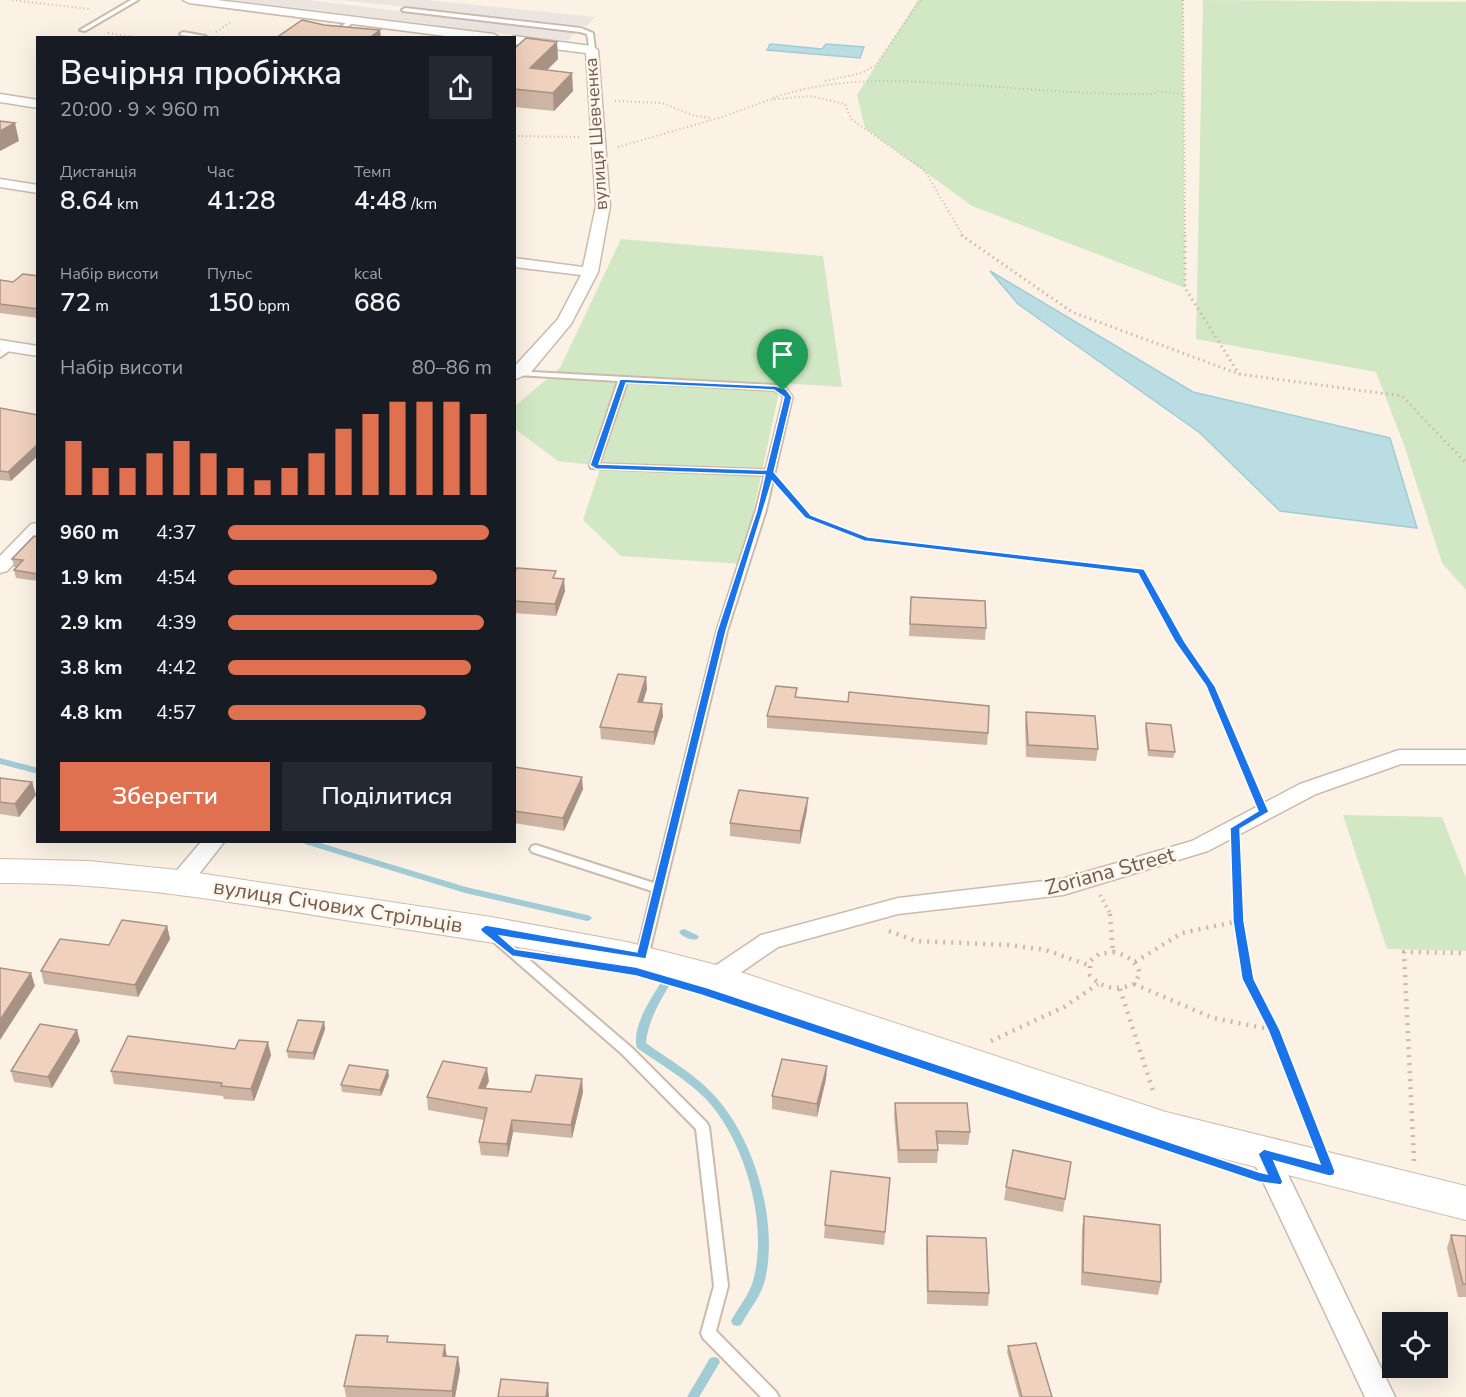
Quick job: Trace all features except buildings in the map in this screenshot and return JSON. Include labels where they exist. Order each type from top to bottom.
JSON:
[{"type":"street","points":[[189,0],[478,36]]},
{"type":"street","name":"вулиця Шевченка","points":[[516,40],[592,50],[603,206],[590,272],[566,321],[525,368],[516,374]]},
{"type":"street","points":[[0,98],[36,104]]},
{"type":"street","points":[[0,183],[36,189]]},
{"type":"street","points":[[516,262],[590,272]]},
{"type":"street","points":[[4,349],[36,351]]},
{"type":"street","points":[[0,567],[36,530]]},
{"type":"street","name":"Zoriana Street","points":[[715,978],[770,941],[898,906],[1063,887],[1200,846],[1308,789],[1399,758],[1466,757]]},
{"type":"street","points":[[180,882],[211,844]]},
{"type":"street","name":"вулиця Січових Стрільців","points":[[0,871],[86,872],[180,882],[486,929],[642,957],[715,978],[1165,1128],[1329,1171],[1466,1203]]},
{"type":"street","points":[[1264,1154],[1380,1397]]},
{"type":"lane","points":[[83,30],[135,0]]},
{"type":"lane","points":[[405,10],[581,30],[590,33],[592,50]]},
{"type":"lane","points":[[332,36],[353,20]]},
{"type":"lane","points":[[180,36],[195,26]]},
{"type":"lane","points":[[516,374],[775,388],[783,391],[788,397],[761,510],[722,631],[642,957]]},
{"type":"lane","points":[[623,380],[594,466],[770,473]]},
{"type":"lane","points":[[536,849],[658,889]]},
{"type":"lane","points":[[486,929],[627,1051],[702,1127],[721,1286],[708,1333],[771,1397]]},
{"type":"path","points":[[12,0],[94,10]]},
{"type":"path","points":[[516,136],[599,145],[722,117],[845,75],[862,73],[876,65],[906,18],[920,5],[921,0]]},
{"type":"path","points":[[1183,0],[1185,288],[1239,374]]},
{"type":"path","points":[[811,86],[835,81],[889,80],[1091,94],[1156,92],[1184,94]]},
{"type":"path","points":[[769,100],[810,96],[845,104],[850,119],[925,171],[961,235],[1072,312],[1239,374],[1402,396],[1466,463]]},
{"type":"path","points":[[596,101],[662,103],[695,116],[722,117]]},
{"type":"path","points":[[770,473],[808,516],[867,539],[1141,571],[1180,642],[1211,686],[1264,812]]},
{"type":"path","points":[[1235,828],[1239,921],[1248,979],[1274,1030],[1329,1171]]},
{"type":"path","points":[[1091,879],[1112,917],[1113,952]]},
{"type":"path","points":[[855,917],[916,941],[1009,945],[1046,950],[1088,965]]},
{"type":"path","points":[[1135,962],[1182,933],[1239,921]]},
{"type":"path","points":[[1113,952],[1135,962],[1140,974],[1134,984],[1120,989],[1098,984],[1090,975],[1088,965],[1099,954],[1113,952]]},
{"type":"path","points":[[1416,1191],[1404,952],[1466,953]]},
{"type":"path","points":[[985,1044],[1064,1007],[1098,984]]},
{"type":"path","points":[[1134,984],[1214,1018],[1274,1030]]},
{"type":"path","points":[[1120,989],[1165,1128]]},
{"type":"shaded area","points":[[232,0],[307,0],[576,32],[567,41]]},
{"type":"shaded area","points":[[340,0],[427,0],[595,17],[587,26]]},
{"type":"green space","points":[[918,0],[1183,0],[1185,288],[972,206],[865,128],[857,95]]},
{"type":"green space","points":[[1203,0],[1466,2],[1466,590],[1442,563],[1404,445],[1376,372],[1196,339]]},
{"type":"green space","points":[[621,239],[823,256],[842,387],[781,383],[742,564],[621,556],[583,520],[601,466],[558,461],[516,430],[516,405],[560,368]]},
{"type":"green space","points":[[1343,815],[1442,817],[1466,878],[1466,951],[1387,949]]},
{"type":"water","points":[[770,44],[822,49],[826,44],[864,47],[860,58],[767,50]]},
{"type":"water","points":[[990,271],[1193,392],[1390,438],[1417,528],[1280,511],[1200,433],[1018,304]]},
{"type":"waterway","points":[[0,761],[36,770]]},
{"type":"waterway","points":[[311,843],[465,890],[587,918]]},
{"type":"waterway","points":[[684,932],[694,937]]},
{"type":"waterway","points":[[665,984],[646,1021],[641,1045],[690,1079],[716,1104],[739,1142],[756,1188],[761,1213],[763,1260],[757,1286],[737,1321]]},
{"type":"waterway","points":[[693,1397],[714,1362]]},
{"type":"route","points":[[783,391],[775,388],[623,380],[593,464],[594,466],[770,473],[761,510],[722,631],[642,957],[486,929],[512,952],[636,972],[704,991],[1276,1182],[1264,1154],[1329,1171],[1274,1030],[1248,979],[1239,921],[1235,828],[1264,812],[1211,686],[1180,642],[1141,571],[867,539],[808,516],[770,473],[788,397],[783,391]]}]
